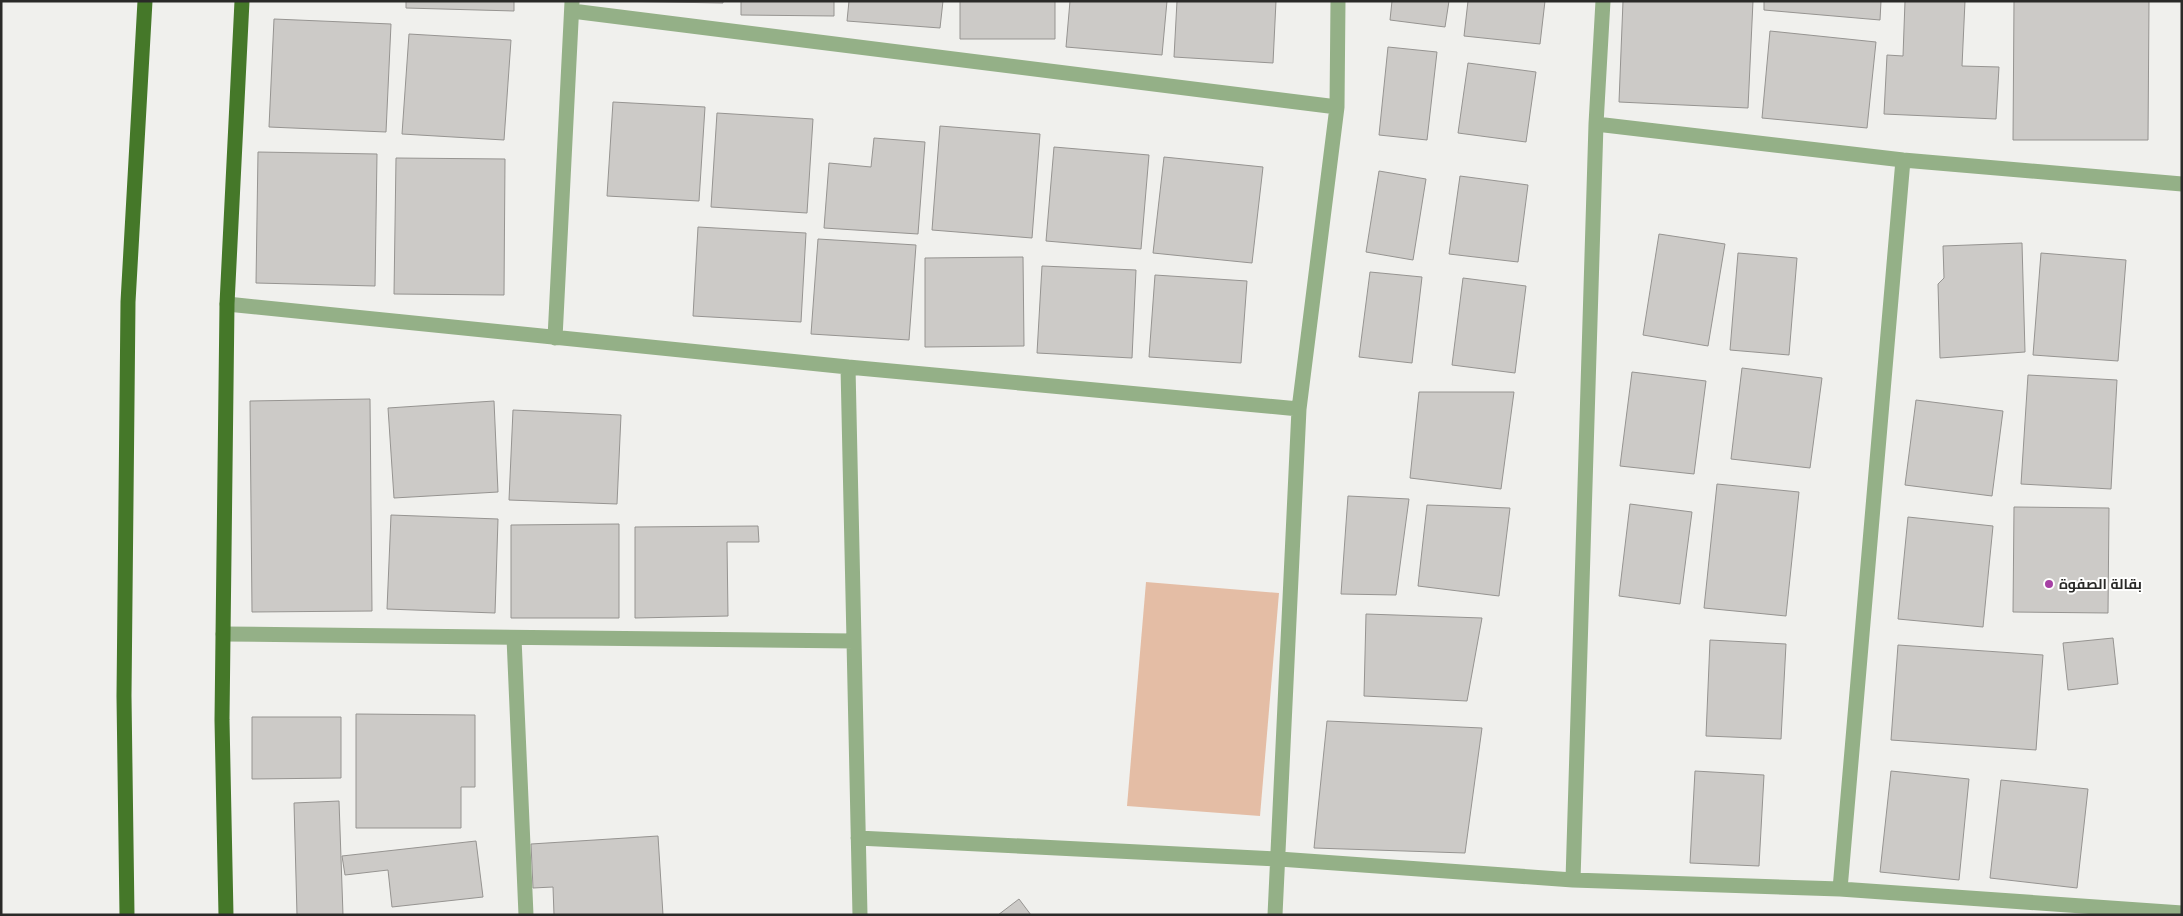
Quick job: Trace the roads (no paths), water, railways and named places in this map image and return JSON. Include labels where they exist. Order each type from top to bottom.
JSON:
[{"type":"main road","points":[[127,915],[124,686],[128,302],[145,1]]},
{"type":"main road","points":[[226,915],[222,720],[227,304],[242,1]]},
{"type":"street","points":[[1276,915],[1300,408],[1336,107],[1338,1]]},
{"type":"street","points":[[1573,880],[1596,124],[1603,1]]},
{"type":"street","points":[[555,338],[572,6],[1336,107]]},
{"type":"street","points":[[1596,124],[1904,160],[2182,184]]},
{"type":"street","points":[[1840,889],[1904,160]]},
{"type":"street","points":[[227,304],[848,367],[1300,408]]},
{"type":"street","points":[[848,367],[860,915]]},
{"type":"street","points":[[223,634],[854,641]]},
{"type":"street","points":[[514,638],[526,915]]},
{"type":"street","points":[[858,838],[1279,859],[1573,880],[1840,889],[2182,913]]},
{"type":"place","name":"بقالة الصفوة","points":[[2049,584]]}]
